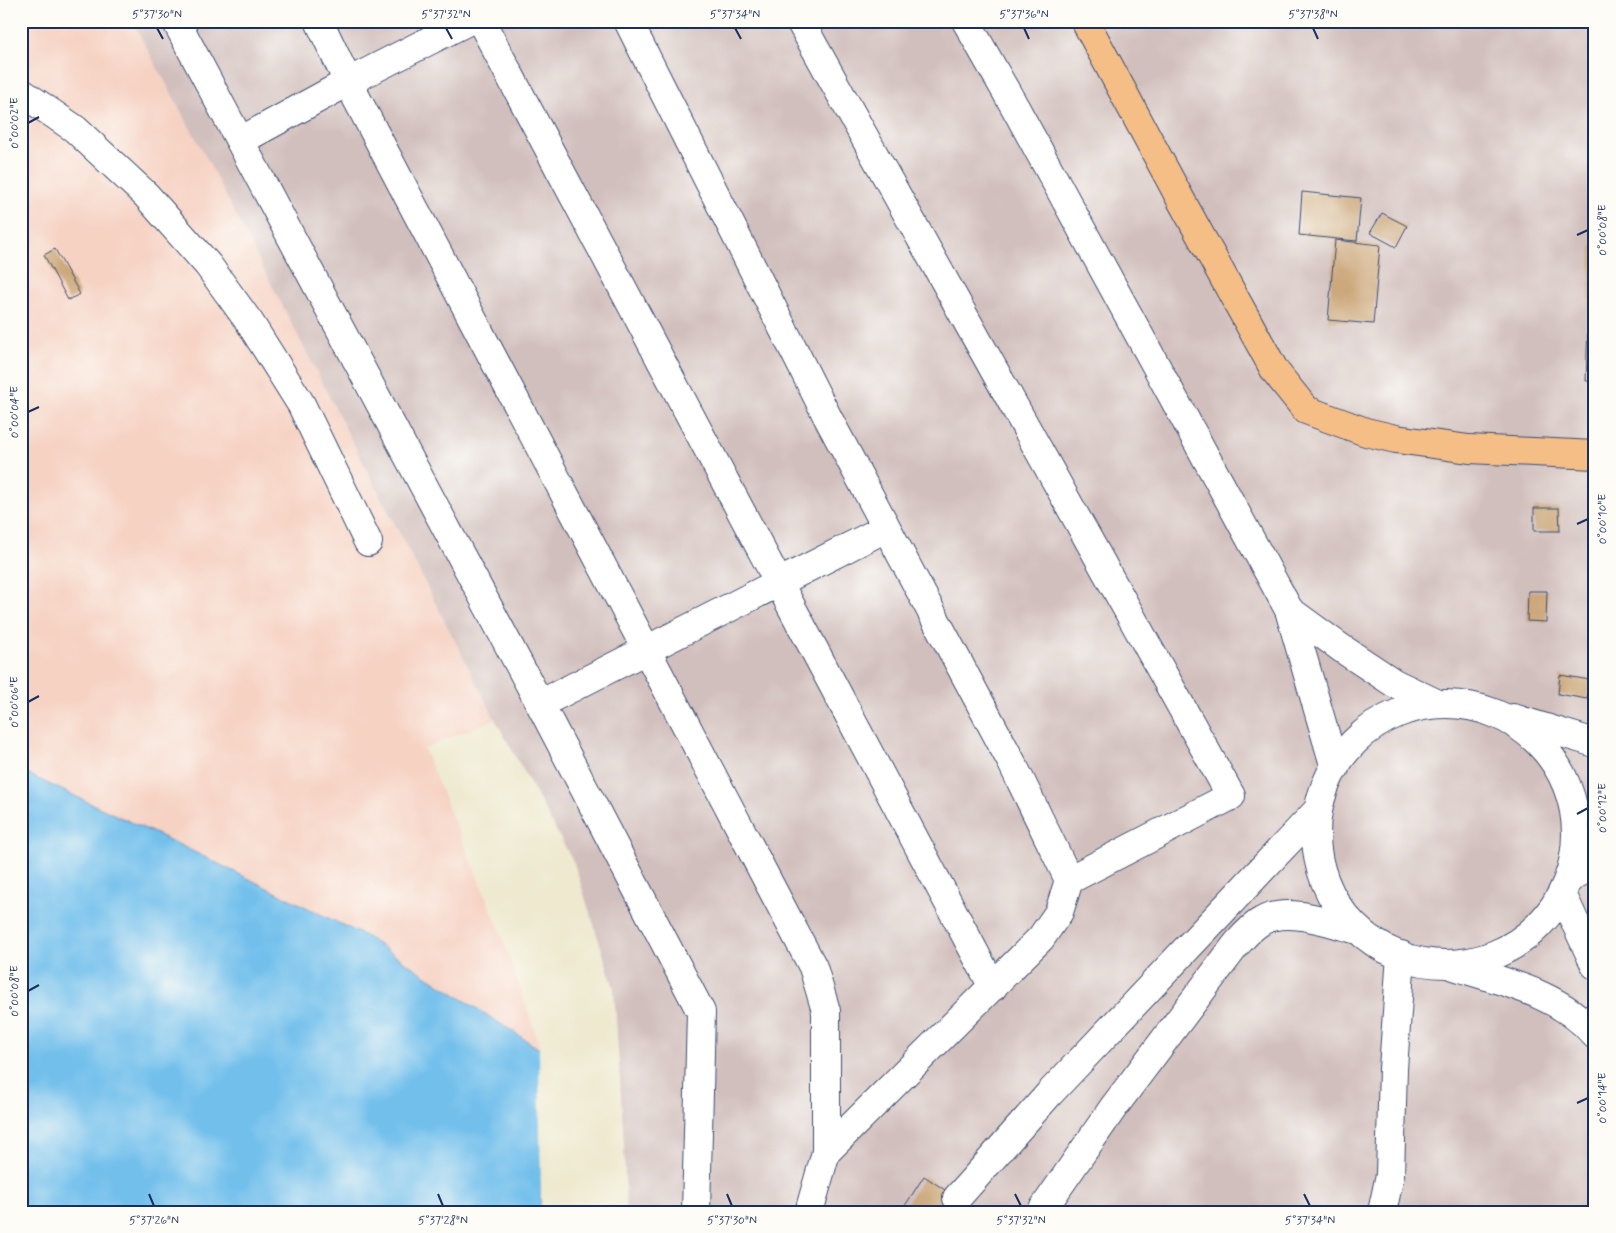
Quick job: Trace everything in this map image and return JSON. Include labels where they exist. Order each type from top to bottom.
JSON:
[{"type":"main road","points":[[1085,21],[1274,371],[1306,410],[1366,432],[1396,439],[1469,449],[1595,455]]},
{"type":"lane","points":[[176,21],[540,704],[701,1012],[696,1212]]},
{"type":"lane","points":[[319,21],[348,82],[813,967],[826,1011],[826,1152],[809,1212]]},
{"type":"lane","points":[[240,141],[348,82],[468,21]]},
{"type":"lane","points":[[481,21],[993,988]]},
{"type":"lane","points":[[628,21],[828,418],[1012,763],[1069,880],[1059,912],[1042,938],[826,1152]]},
{"type":"lane","points":[[800,21],[1231,796],[1069,880]]},
{"type":"lane","points":[[966,21],[1290,610],[1335,768]]},
{"type":"lane","points":[[21,92],[82,136],[146,195],[208,265],[250,323],[301,404],[368,542]]},
{"type":"lane","points":[[540,704],[886,528]]},
{"type":"lane","points":[[1290,610],[1341,648],[1394,683],[1438,704]]},
{"type":"lane","points":[[1595,743],[1466,705],[1438,704],[1400,712],[1366,730],[1343,755],[1322,793],[1317,811],[1316,830],[1320,867],[1335,901],[1358,930],[1385,949],[1416,961],[1450,965],[1541,994],[1585,1023],[1595,1035]]},
{"type":"lane","points":[[1450,965],[1484,959],[1516,945],[1542,923],[1565,886],[1576,839],[1571,799],[1564,780],[1554,762],[1527,732],[1492,712]]},
{"type":"lane","points":[[956,1198],[1049,1094],[1317,811]]},
{"type":"lane","points":[[1565,886],[1595,863]]},
{"type":"lane","points":[[1565,886],[1595,965]]},
{"type":"lane","points":[[1042,1212],[1113,1108],[1236,945],[1248,932],[1262,920],[1278,915],[1296,915],[1358,930]]},
{"type":"lane","points":[[1382,1212],[1390,1175],[1392,1069],[1401,955]]},
{"type":"shaded area","points":[[21,21],[132,21],[207,159],[495,719],[424,749],[501,933],[541,1050],[365,936],[180,845],[21,771]]},
{"type":"shaded area","points":[[132,21],[1595,21],[1595,1212],[626,1212],[624,1142],[614,988],[574,863],[495,719],[207,159]]},
{"type":"water","points":[[21,771],[180,845],[365,936],[541,1050],[541,1212],[21,1212]]},
{"type":"pier","points":[[539,1046],[543,1050],[544,1212],[541,1212]]},
{"type":"building","points":[[1302,192],[1361,198],[1357,241],[1299,235]]},
{"type":"building","points":[[1382,213],[1407,226],[1396,247],[1370,233]]},
{"type":"building","points":[[1335,240],[1380,245],[1373,324],[1328,320]]},
{"type":"building","points":[[1591,246],[1595,246],[1595,381],[1586,381]]},
{"type":"building","points":[[55,249],[80,294],[68,300],[44,255]]},
{"type":"building","points":[[1534,508],[1559,508],[1560,531],[1534,531]]},
{"type":"building","points":[[1590,528],[1595,528],[1595,565],[1589,565]]},
{"type":"building","points":[[1528,591],[1547,591],[1546,622],[1527,621]]},
{"type":"building","points":[[1560,675],[1590,680],[1587,699],[1558,694]]},
{"type":"building","points":[[924,1176],[957,1198],[977,1212],[901,1212]]}]
